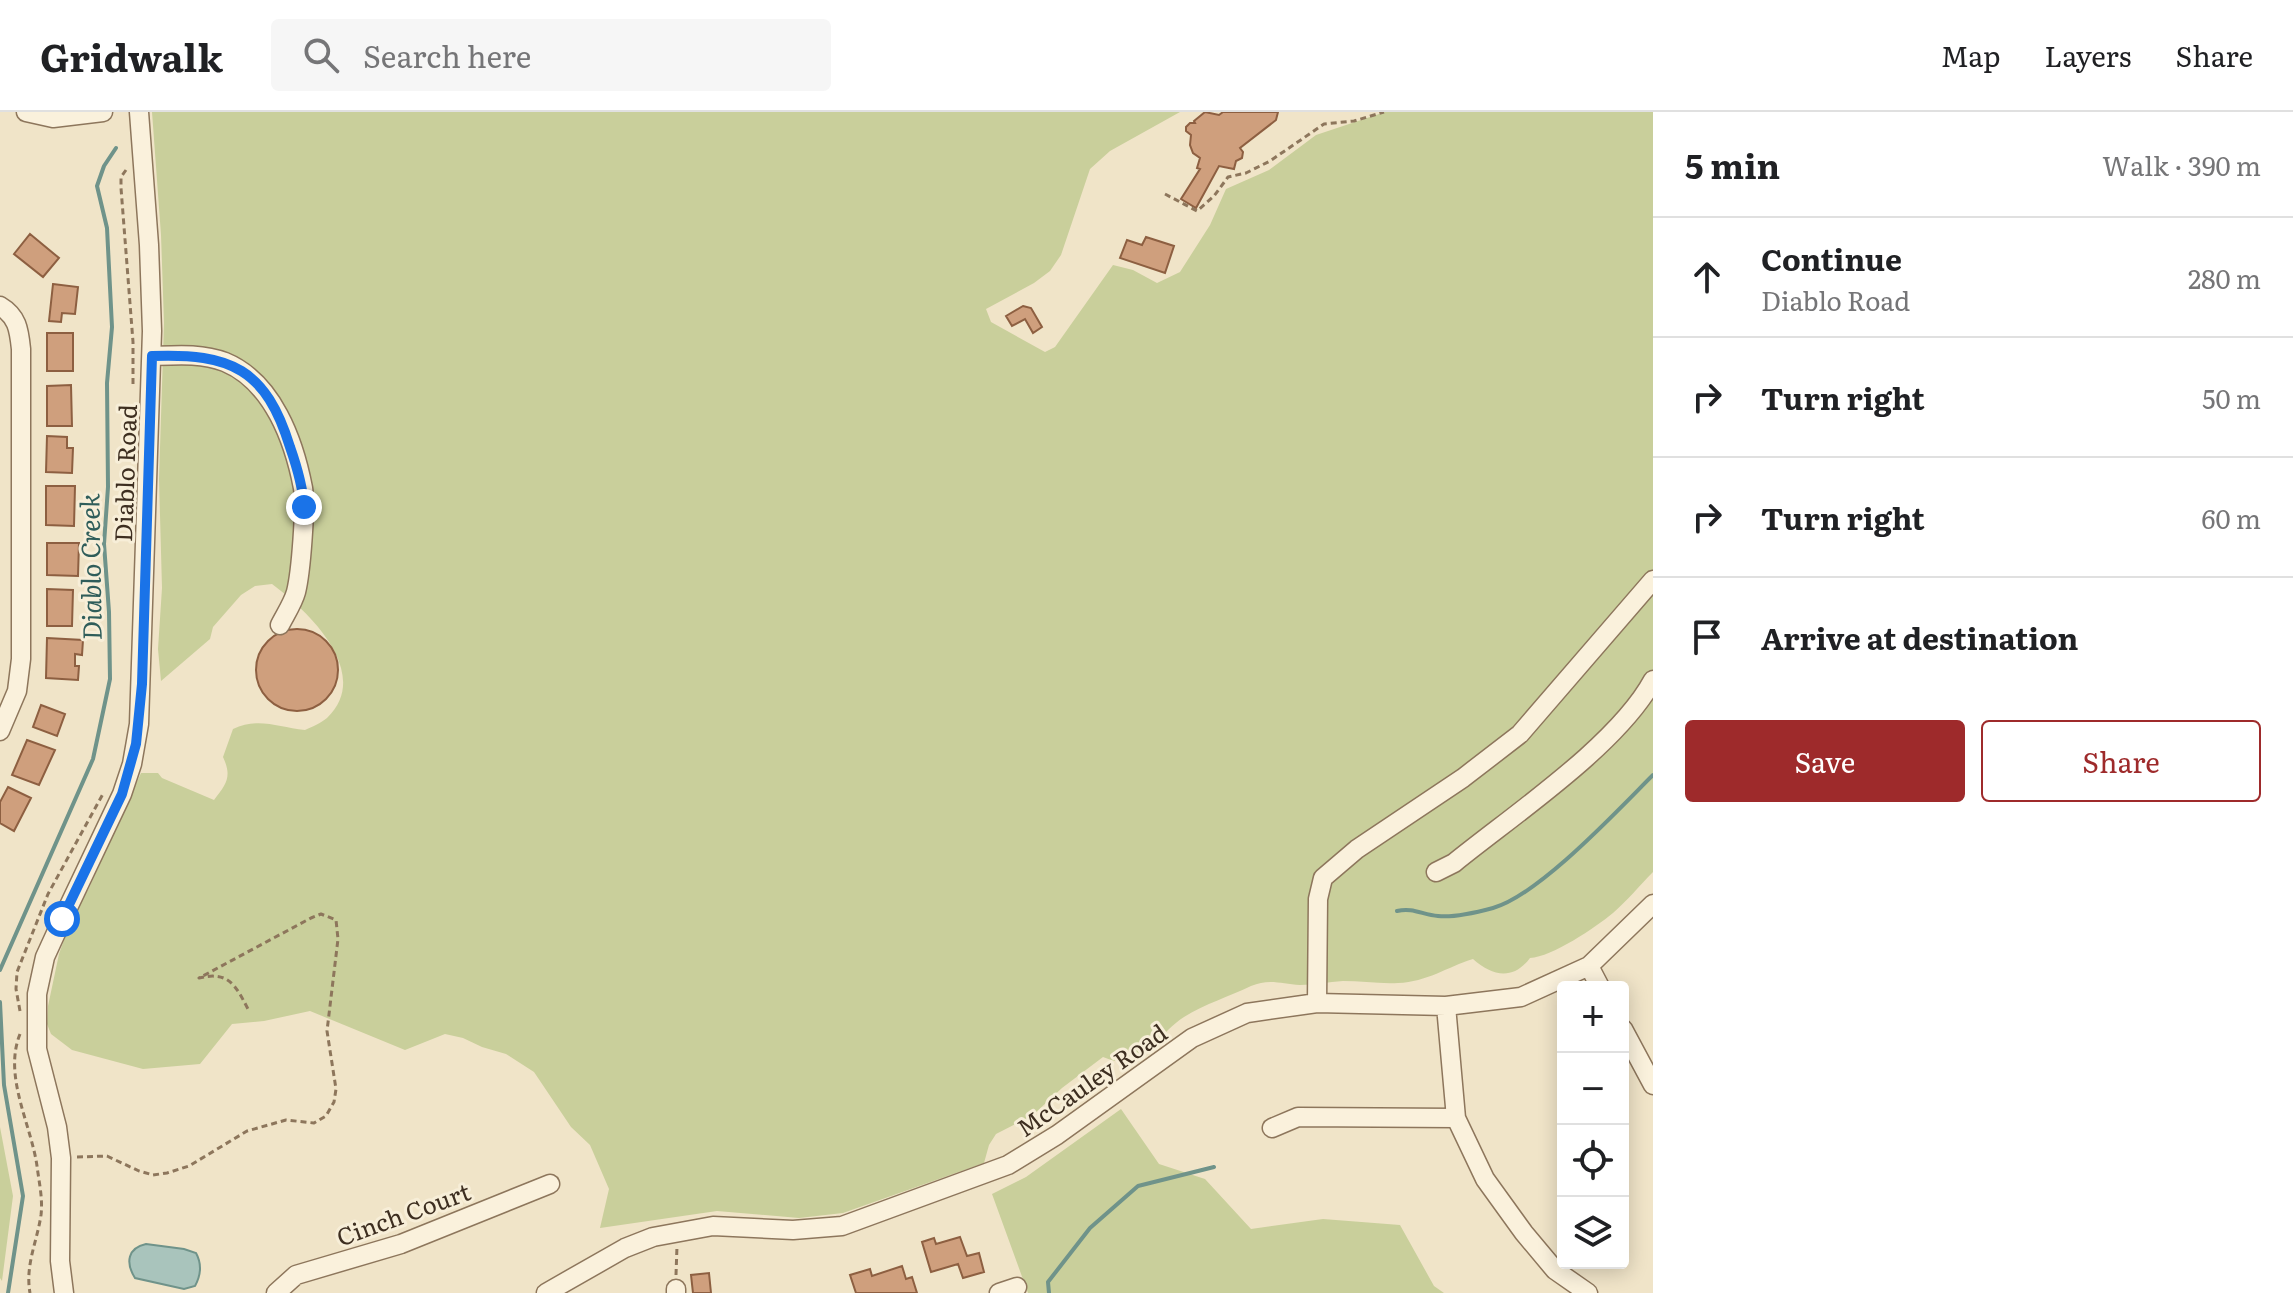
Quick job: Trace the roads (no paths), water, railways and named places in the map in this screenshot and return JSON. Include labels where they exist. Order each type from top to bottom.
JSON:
[{"type":"street","points":[[26,112],[53,118],[103,112]]},
{"type":"street","name":"Diablo Road","points":[[64,1293],[60,1261],[61,1158],[57,1127],[37,1049],[37,994],[45,957],[118,802],[136,744],[142,684],[152,356],[150,258],[139,112]]},
{"type":"street","points":[[0,306],[11,312],[19,327],[21,349],[21,659],[17,691],[0,731]]},
{"type":"street","points":[[152,356],[211,358],[240,369],[267,394],[284,427],[303,488],[304,507],[296,593],[280,625]]},
{"type":"street","points":[[1317,1003],[1318,899],[1323,878],[1357,849],[1463,778],[1520,734],[1653,580]]},
{"type":"street","points":[[1436,872],[1454,863],[1582,761],[1618,725],[1653,680]]},
{"type":"street","name":"McCauley Road","points":[[546,1293],[625,1248],[653,1237],[713,1226],[803,1230],[842,1226],[966,1182],[1008,1165],[1192,1038],[1247,1013],[1317,1003],[1446,1006],[1521,997],[1589,966],[1653,904]]},
{"type":"street","points":[[1589,966],[1597,981]]},
{"type":"street","points":[[1446,1006],[1456,1118],[1485,1179],[1555,1270],[1588,1293]]},
{"type":"street","points":[[1629,1040],[1653,1085]]},
{"type":"street","points":[[1272,1128],[1298,1117],[1456,1118]]},
{"type":"street","name":"Cinch Court","points":[[276,1293],[296,1275],[401,1244],[550,1184]]},
{"type":"water","points":[[146,1244],[196,1253],[200,1270],[195,1286],[184,1289],[135,1278],[130,1256],[135,1249]]},
{"type":"waterway","name":"Diablo Creek","points":[[0,970],[93,759],[110,679],[104,544],[108,487],[107,383],[112,327],[107,228],[97,186],[104,166],[116,148]]},
{"type":"waterway","points":[[1397,911],[1451,916],[1493,908],[1512,900],[1577,850],[1653,775]]},
{"type":"waterway","name":"Diablo Creek","points":[[0,1002],[4,1085],[23,1196],[8,1293]]},
{"type":"waterway","points":[[1049,1293],[1048,1282],[1090,1228],[1138,1186],[1214,1167]]}]
